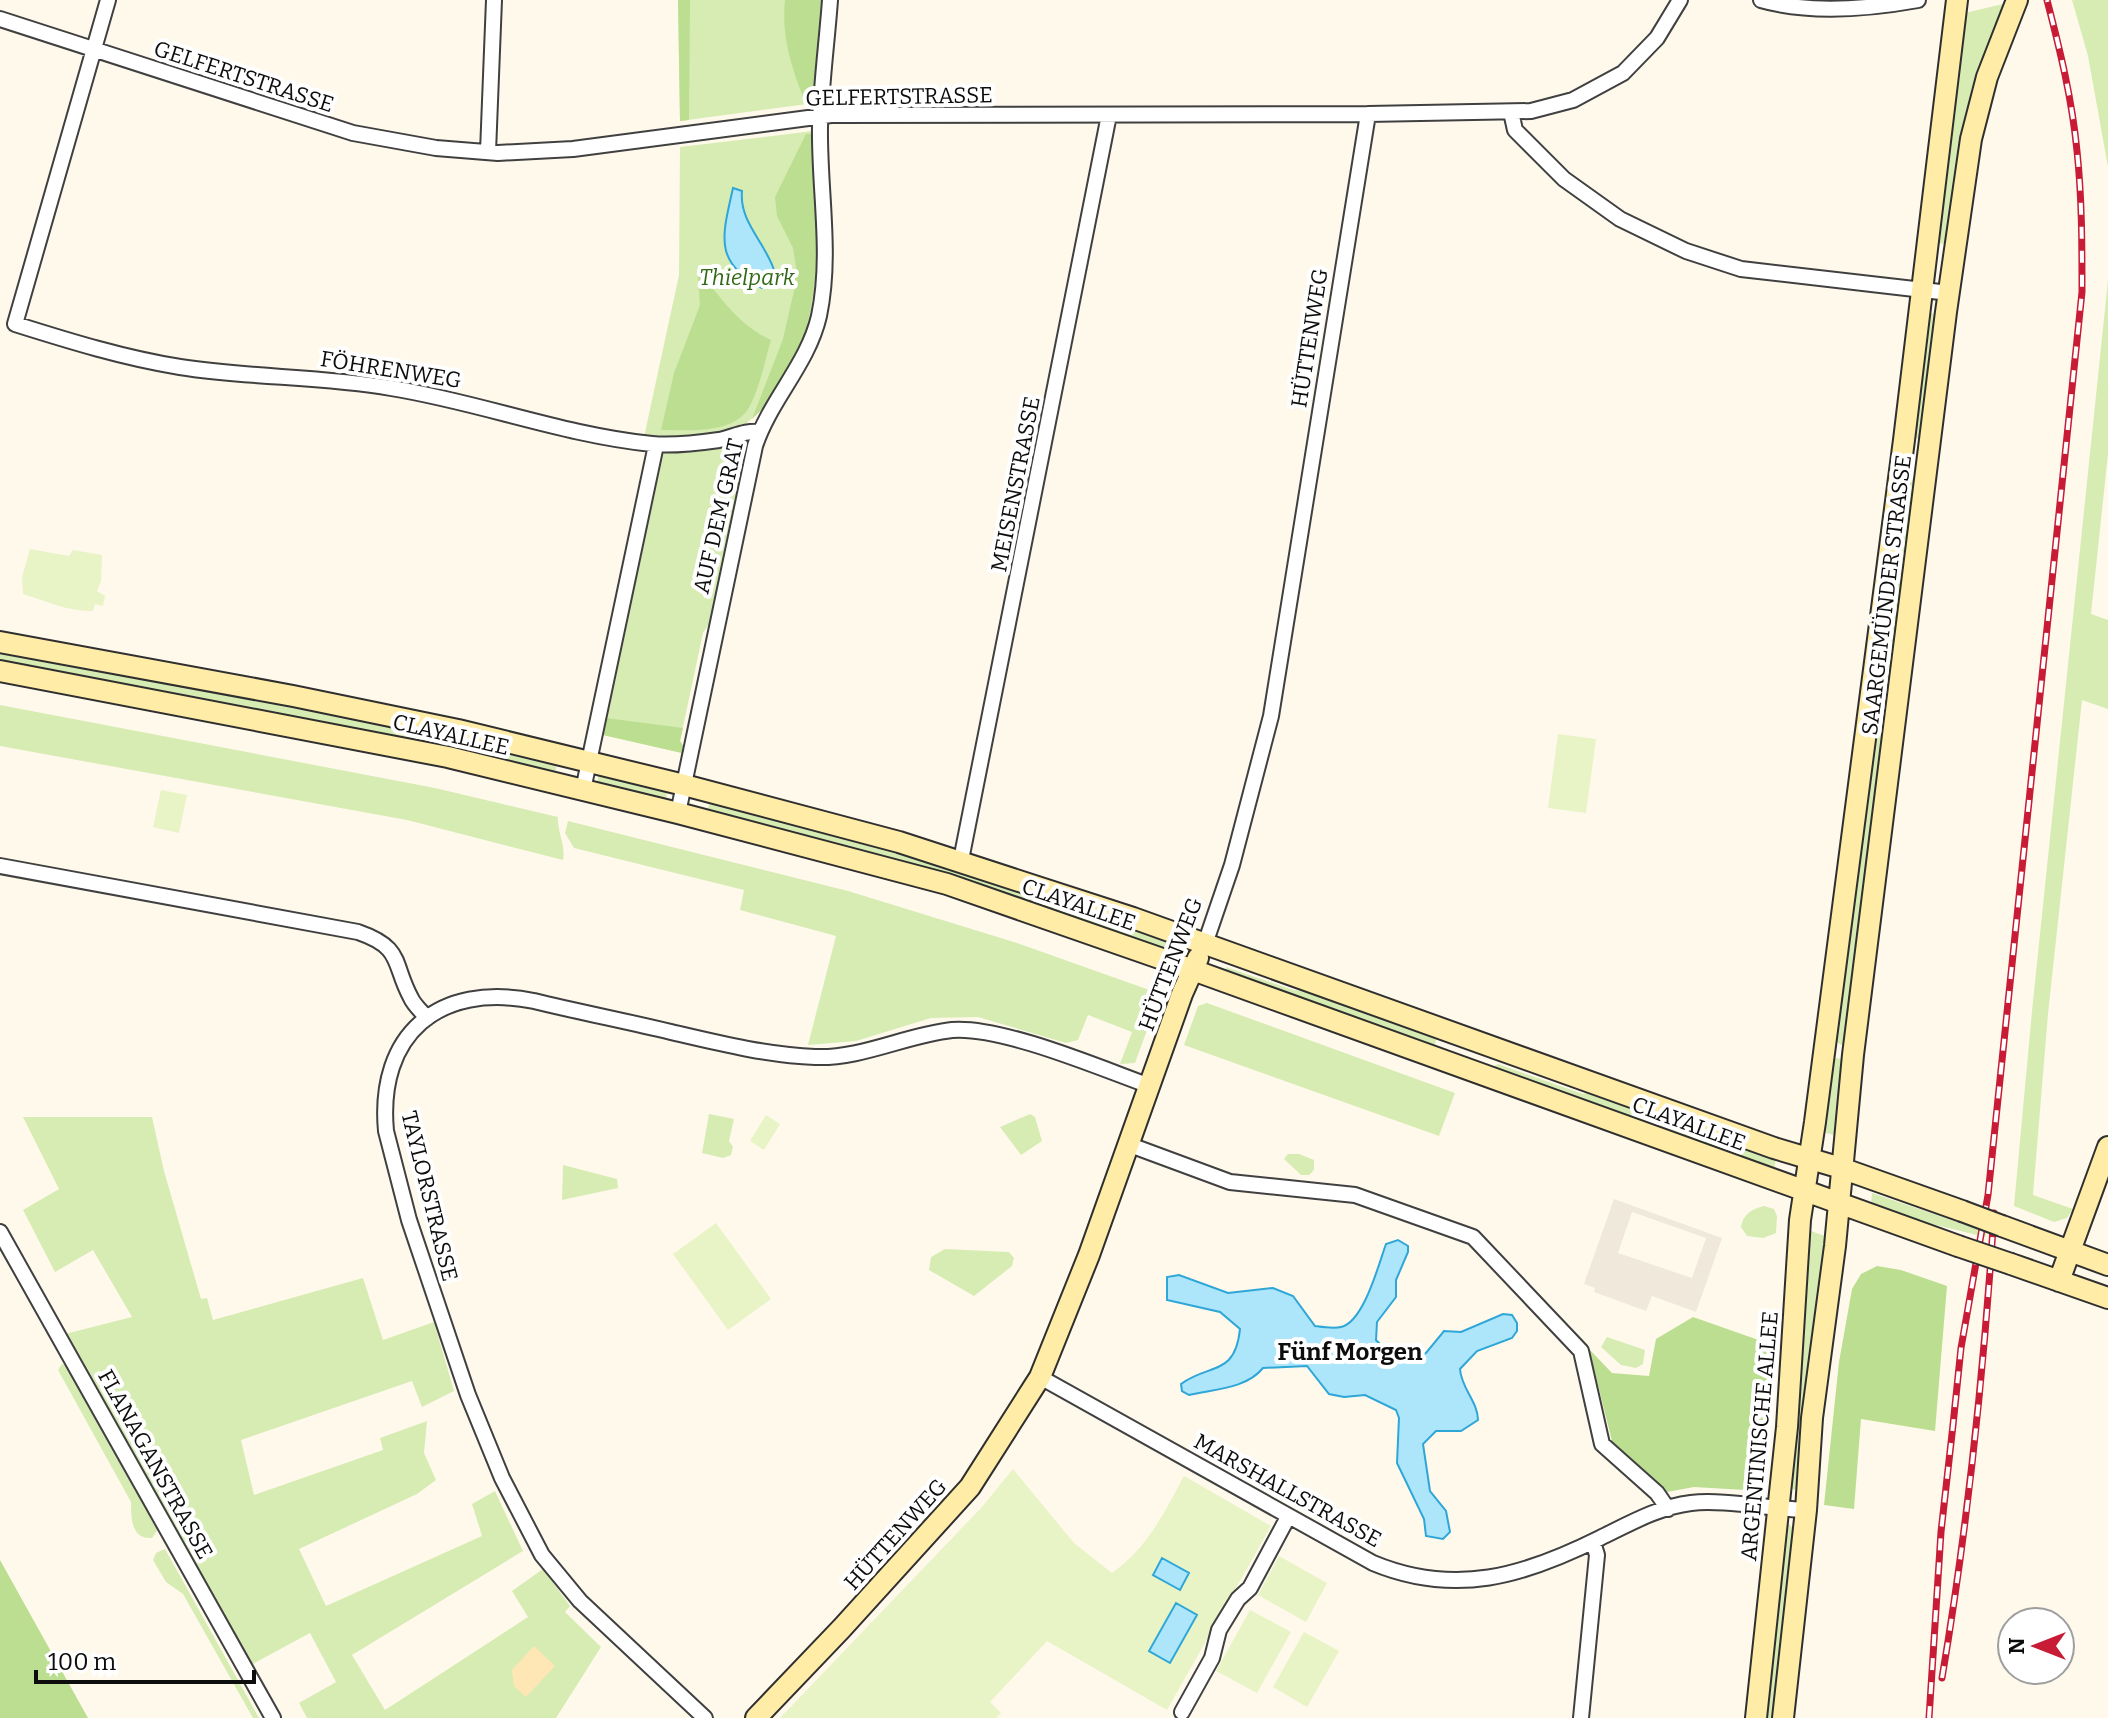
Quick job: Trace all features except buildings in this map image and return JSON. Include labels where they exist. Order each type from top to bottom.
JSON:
[{"type":"main road","name":"SAARGEMÜNDER STRASSE","points":[[1809,1158],[1957,0]]},
{"type":"main road","name":"SAARGEMÜNDER STRASSE","points":[[1839,1204],[1853,1055],[1971,139],[1987,77],[2017,0]]},
{"type":"main road","name":"CLAYALLEE","points":[[0,642],[293,696],[488,737],[684,785],[961,860],[1774,1148],[1841,1168],[2108,1265]]},
{"type":"main road","name":"CLAYALLEE","points":[[0,671],[365,739],[678,813],[947,884],[2108,1298]]},
{"type":"main road","name":"HÜTTENWEG","points":[[756,1718],[970,1487],[1040,1377],[1130,1145],[1192,970],[1205,944]]},
{"type":"main road","points":[[2059,1281],[2108,1147]]},
{"type":"main road","name":"ARGENTINISCHE ALLEE","points":[[1756,1718],[1809,1158]]},
{"type":"main road","points":[[1783,1718],[1806,1510],[1812,1418],[1839,1204]]},
{"type":"street","points":[[92,51],[108,0]]},
{"type":"street","points":[[488,152],[494,0]]},
{"type":"street","name":"AUF DEM GRAT","points":[[678,813],[738,521],[760,432],[802,359],[818,318],[825,275],[821,117],[830,0]]},
{"type":"street","name":"GELFERTSTRASSE","points":[[0,19],[353,133],[436,148],[488,152],[573,149],[821,117],[1531,111],[1573,100],[1623,73],[1657,38],[1680,0]]},
{"type":"street","points":[[1761,0],[1830,8],[1879,6],[1918,0]]},
{"type":"street","name":"FÖHRENWEG","points":[[92,51],[15,324],[105,351],[180,367],[328,379],[392,388],[465,402],[583,434],[656,445],[717,440],[751,430],[760,432]]},
{"type":"street","points":[[1511,112],[1515,130],[1564,179],[1620,219],[1686,251],[1741,269],[1949,293]]},
{"type":"street","name":"HÜTTENWEG","points":[[1205,944],[1232,865],[1271,716],[1368,114]]},
{"type":"street","name":"MEISENSTRASSE","points":[[961,860],[1109,115]]},
{"type":"street","points":[[583,790],[656,445]]},
{"type":"street","points":[[0,866],[333,927],[376,938],[396,957],[411,1000],[427,1018]]},
{"type":"street","name":"TAYLORSTRASSE","points":[[705,1718],[580,1601],[542,1555],[502,1478],[468,1395],[413,1233],[386,1131],[384,1108],[391,1066],[410,1033],[427,1018],[460,1002],[497,996],[513,997],[767,1053],[824,1057],[954,1030],[984,1032],[1150,1086]]},
{"type":"street","points":[[1130,1145],[1230,1182],[1355,1195],[1473,1237],[1581,1351],[1602,1444],[1657,1493],[1668,1509]]},
{"type":"street","name":"FLANAGANSTRASSE","points":[[0,1232],[273,1718]]},
{"type":"street","name":"MARSHALLSTRASSE","points":[[1040,1377],[1373,1563],[1431,1579],[1481,1580],[1525,1571],[1648,1514],[1691,1503],[1806,1510]]},
{"type":"street","points":[[1182,1712],[1212,1658],[1219,1630],[1238,1599],[1250,1588],[1288,1517]]},
{"type":"street","points":[[1581,1718],[1597,1555],[1593,1542]]},
{"type":"green space","points":[[678,0],[822,0],[815,103],[680,121]]},
{"type":"green space","points":[[678,0],[690,0],[689,120],[680,121]]},
{"type":"green space","points":[[785,0],[822,0],[815,103],[806,104],[792,66],[786,40]]},
{"type":"green space","points":[[2072,0],[2108,0],[2108,167],[2088,56]]},
{"type":"green space","points":[[2007,3],[1947,244],[1936,243],[1965,13]]},
{"type":"green space","name":"Thielpark","points":[[813,131],[817,267],[810,320],[800,346],[761,411],[743,426],[694,436],[644,437],[679,275],[680,147]]},
{"type":"green space","points":[[806,134],[813,134],[816,248],[808,321],[797,355],[778,388],[752,419],[783,339],[794,291],[796,267],[793,248],[777,216],[775,197]]},
{"type":"green space","points":[[697,267],[738,318],[771,340],[754,397],[738,419],[706,429],[661,430],[674,373],[700,305]]},
{"type":"green space","points":[[2108,280],[2108,454],[2091,614],[2108,620],[2108,709],[2082,700],[2048,1014],[2033,1195],[2073,1209],[2067,1218],[2054,1222],[2014,1206]]},
{"type":"green space","points":[[1927,313],[1938,314],[1923,439],[1912,438]]},
{"type":"green space","points":[[747,439],[751,443],[709,624],[703,633],[680,741],[684,747],[682,753],[603,735],[663,451],[696,449]]},
{"type":"green space","points":[[1908,478],[1916,479],[1887,707],[1884,708],[1878,704]]},
{"type":"green space","points":[[30,549],[69,556],[73,550],[102,555],[101,581],[97,591],[105,596],[103,606],[95,604],[93,611],[75,610],[23,594],[22,577]]},
{"type":"green space","points":[[0,650],[265,699],[558,761],[554,775],[0,665]]},
{"type":"green space","points":[[0,705],[435,788],[558,817],[563,860],[407,820],[0,746]]},
{"type":"green space","points":[[606,718],[683,728],[680,741],[684,747],[682,753],[603,735]]},
{"type":"green space","points":[[1558,734],[1596,739],[1586,813],[1548,808]]},
{"type":"green space","points":[[1875,734],[1884,735],[1845,1043],[1841,1045],[1835,1040]]},
{"type":"green space","points":[[599,774],[668,791],[665,800],[600,787],[597,783]]},
{"type":"green space","points":[[161,790],[187,795],[179,833],[153,827]]},
{"type":"green space","points":[[710,799],[827,828],[1170,939],[1165,953],[707,813]]},
{"type":"green space","points":[[568,821],[848,891],[1017,943],[1155,992],[1158,1000],[1135,1063],[1120,1064],[1132,1032],[1088,1015],[1078,1040],[1066,1043],[978,1017],[931,1018],[856,1041],[808,1045],[836,936],[740,910],[744,890],[574,848],[565,833]]},
{"type":"green space","points":[[1226,967],[1293,990],[1319,994],[1437,1036],[1434,1048],[1225,973]]},
{"type":"green space","points":[[1207,1003],[1455,1093],[1439,1136],[1184,1045],[1198,1006]]},
{"type":"green space","points":[[1836,1058],[1843,1059],[1844,1064],[1834,1135],[1823,1132]]},
{"type":"green space","points":[[1498,1064],[1583,1094],[1593,1092],[1635,1106],[1630,1118],[1491,1068]]},
{"type":"green space","points":[[709,1114],[734,1119],[729,1141],[733,1147],[731,1155],[723,1158],[702,1153]]},
{"type":"green space","points":[[1030,1114],[1035,1117],[1042,1141],[1021,1155],[1000,1127]]},
{"type":"green space","points":[[766,1115],[780,1124],[764,1150],[750,1141]]},
{"type":"green space","points":[[1661,1116],[1776,1158],[1774,1170],[1657,1128]]},
{"type":"green space","points":[[23,1117],[152,1117],[164,1171],[201,1299],[207,1298],[213,1320],[363,1278],[383,1340],[434,1322],[454,1391],[422,1407],[412,1381],[241,1440],[254,1495],[383,1450],[380,1438],[427,1421],[424,1453],[436,1480],[417,1494],[299,1549],[326,1606],[482,1536],[472,1504],[495,1491],[523,1551],[352,1655],[385,1710],[528,1617],[512,1591],[543,1569],[570,1606],[565,1612],[601,1647],[556,1718],[307,1718],[299,1703],[336,1682],[310,1633],[251,1665],[65,1334],[132,1317],[93,1250],[55,1272],[23,1210],[59,1189]]},
{"type":"green space","points":[[1288,1154],[1299,1154],[1314,1160],[1314,1170],[1309,1175],[1301,1175],[1284,1159]]},
{"type":"green space","points":[[563,1165],[617,1179],[618,1188],[562,1200]]},
{"type":"green space","points":[[1872,1193],[1987,1232],[1985,1237],[1871,1205]]},
{"type":"green space","points":[[1764,1206],[1774,1209],[1777,1216],[1776,1233],[1763,1238],[1747,1236],[1741,1227],[1746,1215]]},
{"type":"green space","points":[[716,1223],[771,1299],[728,1330],[673,1254]]},
{"type":"green space","points":[[1808,1230],[1828,1237],[1795,1490],[1789,1487]]},
{"type":"green space","points":[[945,1249],[1009,1252],[1014,1258],[1012,1266],[974,1296],[929,1270],[931,1257]]},
{"type":"green space","points":[[1877,1266],[1901,1270],[1947,1286],[1935,1431],[1861,1419],[1854,1509],[1824,1505],[1839,1362],[1852,1289],[1861,1274]]},
{"type":"green space","points":[[1693,1317],[1770,1344],[1757,1480],[1745,1490],[1694,1487],[1667,1492],[1613,1445],[1589,1349],[1612,1373],[1649,1376],[1656,1339]]},
{"type":"green space","points":[[1607,1337],[1645,1350],[1643,1364],[1636,1368],[1621,1365],[1601,1347]]},
{"type":"green space","points":[[62,1364],[67,1366],[159,1528],[152,1538],[145,1538],[136,1531],[131,1502],[58,1370]]},
{"type":"green space","points":[[1013,1469],[1074,1543],[1112,1573],[1145,1541],[1184,1476],[1271,1526],[1167,1710],[1047,1641],[990,1702],[1001,1713],[996,1718],[780,1718],[981,1508]]},
{"type":"green space","points":[[1789,1524],[1795,1531],[1775,1718],[1764,1718],[1786,1525]]},
{"type":"green space","points":[[165,1549],[259,1718],[253,1718],[183,1594],[166,1582],[153,1560],[156,1553]]},
{"type":"green space","points":[[1279,1556],[1327,1583],[1306,1622],[1258,1595]]},
{"type":"green space","points":[[0,1560],[88,1718],[0,1718]]},
{"type":"green space","points":[[1250,1610],[1291,1632],[1257,1693],[1216,1671]]},
{"type":"green space","points":[[1304,1632],[1339,1651],[1307,1707],[1273,1687]]},
{"type":"sand","points":[[534,1646],[555,1666],[526,1697],[514,1686],[512,1670]]},
{"type":"shaded area","points":[[1614,1199],[1722,1238],[1696,1312],[1652,1296],[1646,1311],[1594,1292],[1595,1288],[1584,1284]],"holes":[[[1632,1212],[1706,1238],[1692,1278],[1618,1253]]]},
{"type":"water","points":[[733,188],[742,191],[748,222],[774,270],[767,286],[762,288],[735,268],[728,257],[725,246],[726,219]]},
{"type":"water","points":[[1398,1240],[1408,1246],[1408,1252],[1396,1280],[1396,1297],[1377,1322],[1376,1340],[1384,1348],[1418,1357],[1426,1353],[1444,1331],[1461,1332],[1503,1314],[1512,1315],[1517,1323],[1517,1331],[1512,1338],[1477,1351],[1460,1369],[1478,1420],[1461,1431],[1436,1431],[1423,1444],[1430,1491],[1446,1511],[1450,1532],[1443,1539],[1426,1536],[1424,1519],[1397,1463],[1399,1418],[1396,1410],[1365,1395],[1344,1397],[1329,1394],[1307,1366],[1263,1368],[1239,1384],[1189,1395],[1182,1391],[1181,1384],[1227,1362],[1233,1355],[1240,1329],[1220,1312],[1167,1300],[1167,1277],[1179,1275],[1228,1293],[1273,1288],[1293,1296],[1315,1326],[1341,1327],[1357,1315],[1364,1304],[1386,1244]]},
{"type":"water","points":[[1162,1558],[1189,1573],[1180,1590],[1153,1575]]},
{"type":"water","points":[[1176,1603],[1197,1615],[1170,1663],[1149,1651]]},
{"type":"railway","points":[[1929,1718],[1941,1532],[1961,1348],[1988,1195],[2082,292],[2081,204],[2075,132],[2047,0]]},
{"type":"railway","points":[[1942,1678],[1974,1447],[1994,1213]]},
{"type":"district","name":"Fünf Morgen","points":[[1350,1352]]}]
